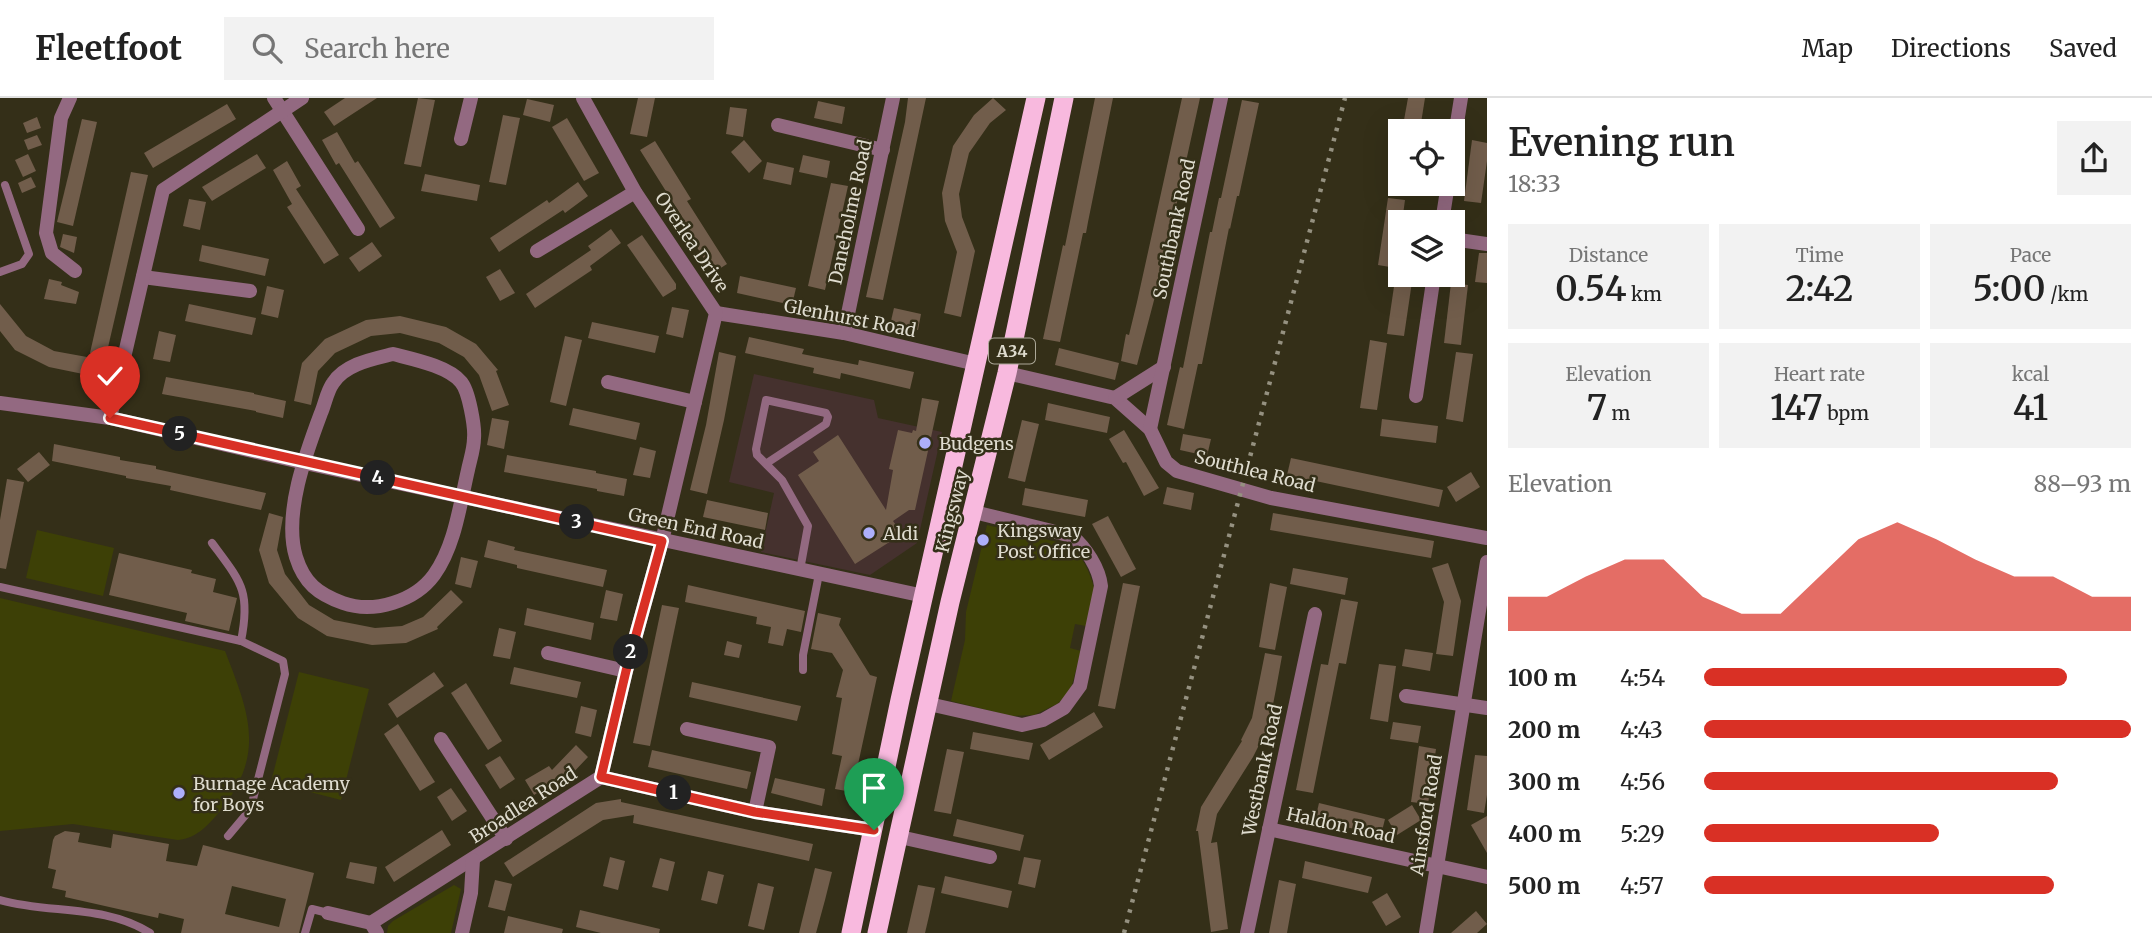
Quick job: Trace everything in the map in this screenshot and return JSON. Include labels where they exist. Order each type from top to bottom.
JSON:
[{"type":"highway","name":"Kingsway","points":[[851,933],[923,596],[1036,98]]},
{"type":"highway","name":"Kingsway","points":[[877,933],[950,602],[1007,373],[1064,98]]},
{"type":"highway","points":[[923,596],[950,602]]},
{"type":"street","points":[[70,98],[61,118],[46,233],[52,253],[75,271]]},
{"type":"street","points":[[110,418],[163,190],[278,104],[302,98]]},
{"type":"street","points":[[461,139],[471,98]]},
{"type":"street","name":"Overlea Drive","points":[[583,98],[635,191],[716,313],[662,541]]},
{"type":"street","name":"Daneholme Road","points":[[844,333],[893,98]]},
{"type":"street","name":"Southbank Road","points":[[1150,429],[1221,98]]},
{"type":"street","points":[[1458,119],[1461,98]]},
{"type":"street","points":[[278,104],[358,229]]},
{"type":"street","points":[[778,125],[883,150]]},
{"type":"street","points":[[537,250],[635,191]]},
{"type":"street","points":[[1465,241],[1487,244]]},
{"type":"street","points":[[143,277],[250,291]]},
{"type":"street","points":[[1416,396],[1432,287]]},
{"type":"street","name":"Glenhurst Road","points":[[716,313],[844,333],[976,364]]},
{"type":"street","points":[[393,354],[432,364],[462,382],[470,407],[475,438],[462,496],[446,556],[432,577],[413,596],[372,606],[348,604],[320,594],[305,578],[296,556],[292,529],[295,502],[305,463],[333,382],[359,362],[393,354]]},
{"type":"street","points":[[1115,398],[1164,367]]},
{"type":"street","name":"Southlea Road","points":[[1007,373],[1115,398],[1150,429],[1166,462],[1177,471],[1271,498],[1487,538]]},
{"type":"street","points":[[608,382],[695,402]]},
{"type":"street","name":"Green End Road","points":[[0,403],[110,418],[305,463],[923,596]]},
{"type":"street","points":[[929,704],[1022,725],[1043,720],[1065,708],[1080,686],[1101,586],[1097,570],[1072,536],[974,512]]},
{"type":"street","name":"Broadlea Road","points":[[328,913],[374,928],[601,777],[626,671],[662,541]]},
{"type":"street","name":"Ainsford Road","points":[[1426,933],[1487,562]]},
{"type":"street","name":"Westbank Road","points":[[1247,933],[1315,614]]},
{"type":"street","points":[[548,653],[626,671]]},
{"type":"street","points":[[1406,696],[1487,708]]},
{"type":"street","points":[[687,729],[769,747],[755,812]]},
{"type":"street","points":[[441,739],[506,839]]},
{"type":"street","points":[[601,777],[755,812],[874,830]]},
{"type":"street","name":"Haldon Road","points":[[1269,829],[1487,877]]},
{"type":"street","points":[[900,837],[990,857]]},
{"type":"street","name":"Broadlea Road","points":[[463,933],[471,893],[473,860]]},
{"type":"lane","points":[[0,272],[22,264],[29,254],[5,185]]},
{"type":"lane","points":[[767,463],[826,424],[828,417],[825,413],[766,400],[756,452],[782,480],[808,526],[800,570]]},
{"type":"lane","points":[[212,543],[233,573],[246,601],[241,641]]},
{"type":"lane","points":[[803,670],[803,655],[819,574]]},
{"type":"lane","points":[[0,587],[241,641],[283,661],[286,669],[252,803],[249,811],[228,836]]},
{"type":"lane","points":[[36,907],[38,897]]},
{"type":"lane","points":[[0,900],[36,907],[89,912],[135,924],[150,933]]},
{"type":"lane","points":[[305,933],[312,909],[328,913]]},
{"type":"shaded area","points":[[754,374],[874,400],[878,418],[942,432],[917,543],[870,575],[761,552],[774,493],[729,482]]},
{"type":"shaded area","points":[[987,525],[1069,545],[1085,564],[1094,588],[1086,626],[1075,624],[1070,648],[1081,651],[1070,692],[1057,704],[1034,715],[1011,716],[951,701],[965,640],[966,612]]},
{"type":"shaded area","points":[[37,530],[114,548],[103,596],[26,578]]},
{"type":"shaded area","points":[[0,598],[225,651],[246,714],[248,751],[244,770],[235,789],[221,810],[202,830],[178,840],[73,824],[0,831]]},
{"type":"shaded area","points":[[299,672],[369,689],[341,800],[271,782]]},
{"type":"shaded area","points":[[454,885],[461,889],[451,933],[387,933],[388,926],[393,921]]},
{"type":"building","points":[[345,98],[377,98],[334,126],[324,112]]},
{"type":"building","points":[[418,98],[435,100],[421,167],[404,164]]},
{"type":"building","points":[[638,98],[655,98],[647,137],[630,134]]},
{"type":"building","points":[[908,98],[926,98],[883,300],[866,297]]},
{"type":"building","points":[[993,98],[1006,110],[990,123],[969,153],[959,194],[962,217],[975,251],[961,317],[944,313],[957,252],[945,221],[942,193],[953,146],[974,115]]},
{"type":"building","points":[[1095,98],[1113,98],[1086,233],[1083,233],[1060,342],[1043,339],[1063,245],[1065,246]]},
{"type":"building","points":[[1182,98],[1200,98],[1163,266],[1137,365],[1121,361],[1126,334],[1129,335],[1137,302]]},
{"type":"building","points":[[1408,98],[1425,98],[1422,119],[1404,119]]},
{"type":"building","points":[[527,99],[554,105],[550,122],[523,115]]},
{"type":"building","points":[[1242,100],[1259,103],[1239,196],[1229,228],[1202,364],[1198,364],[1184,429],[1167,425],[1180,367],[1183,368],[1210,232],[1221,198]]},
{"type":"building","points":[[818,101],[845,107],[842,124],[814,118]]},
{"type":"building","points":[[227,104],[236,119],[153,168],[144,153]]},
{"type":"building","points":[[730,107],[747,109],[743,137],[726,134]]},
{"type":"building","points":[[503,115],[520,118],[506,185],[489,182]]},
{"type":"building","points":[[37,117],[41,128],[27,133],[23,123]]},
{"type":"building","points":[[567,118],[599,173],[584,181],[552,127]]},
{"type":"building","points":[[82,119],[97,122],[73,226],[57,222]]},
{"type":"building","points":[[337,132],[355,163],[358,161],[395,218],[380,228],[322,140]]},
{"type":"building","points":[[37,135],[42,145],[28,150],[24,140]]},
{"type":"building","points":[[744,140],[762,161],[749,173],[731,152]]},
{"type":"building","points":[[1472,140],[1487,143],[1481,203],[1464,201]]},
{"type":"building","points":[[655,141],[691,199],[687,201],[727,264],[713,273],[683,225],[686,223],[640,150]]},
{"type":"building","points":[[28,154],[36,171],[23,177],[15,160]]},
{"type":"building","points":[[257,154],[266,168],[212,201],[202,187]]},
{"type":"building","points":[[803,155],[830,161],[827,178],[799,172]]},
{"type":"building","points":[[287,161],[301,186],[296,189],[339,255],[324,264],[287,207],[292,204],[273,170]]},
{"type":"building","points":[[767,162],[794,168],[791,185],[763,179]]},
{"type":"building","points":[[131,172],[148,175],[106,356],[90,353]]},
{"type":"building","points":[[425,174],[480,185],[477,201],[421,191]]},
{"type":"building","points":[[31,177],[36,187],[22,193],[18,183]]},
{"type":"building","points":[[578,182],[588,196],[565,213],[563,210],[499,252],[490,238],[547,200],[549,203]]},
{"type":"building","points":[[831,183],[848,186],[825,290],[808,286]]},
{"type":"building","points":[[1388,198],[1405,200],[1404,210],[1388,210],[1388,267],[1378,265]]},
{"type":"building","points":[[189,199],[206,202],[200,230],[183,226]]},
{"type":"building","points":[[611,229],[621,243],[590,266],[592,270],[535,308],[526,294],[591,250],[588,246]]},
{"type":"building","points":[[63,234],[77,237],[74,253],[60,247]]},
{"type":"building","points":[[642,235],[676,284],[676,289],[663,297],[627,245]]},
{"type":"building","points":[[372,242],[382,256],[359,272],[349,258]]},
{"type":"building","points":[[202,245],[269,259],[265,276],[199,261]]},
{"type":"building","points":[[1479,253],[1487,253],[1487,283],[1475,282]]},
{"type":"building","points":[[500,269],[515,293],[500,301],[486,277]]},
{"type":"building","points":[[740,276],[796,288],[792,305],[737,293]]},
{"type":"building","points":[[49,279],[62,282],[61,285],[79,292],[76,304],[44,299]]},
{"type":"building","points":[[1468,285],[1461,345],[1444,343],[1451,287]]},
{"type":"building","points":[[267,286],[284,290],[278,318],[261,314]]},
{"type":"building","points":[[1394,287],[1411,287],[1404,336],[1387,334]]},
{"type":"building","points":[[0,304],[26,336],[54,351],[87,357],[83,374],[49,367],[15,350],[0,331]]},
{"type":"building","points":[[189,304],[256,318],[252,335],[185,321]]},
{"type":"building","points":[[672,307],[689,310],[683,338],[666,334]]},
{"type":"building","points":[[894,308],[921,314],[918,330],[890,325]]},
{"type":"building","points":[[400,316],[446,327],[476,344],[498,370],[496,371],[509,405],[492,411],[479,375],[464,357],[439,343],[400,333],[371,336],[335,353],[318,371],[311,405],[294,401],[302,363],[325,339],[366,320]]},
{"type":"building","points":[[592,322],[659,336],[655,353],[588,338]]},
{"type":"building","points":[[159,331],[176,335],[170,362],[153,359]]},
{"type":"building","points":[[565,336],[582,340],[566,406],[550,402]]},
{"type":"building","points":[[749,337],[804,349],[802,354],[858,365],[859,360],[914,372],[910,389],[841,373],[840,379],[813,373],[814,368],[745,353]]},
{"type":"building","points":[[1370,340],[1387,343],[1377,410],[1360,408]]},
{"type":"building","points":[[1059,348],[1119,363],[1115,380],[1055,365]]},
{"type":"building","points":[[719,352],[736,356],[707,494],[690,490],[706,425]]},
{"type":"building","points":[[1456,352],[1473,354],[1463,422],[1446,419]]},
{"type":"building","points":[[166,377],[286,401],[283,418],[162,394]]},
{"type":"building","points":[[922,398],[939,401],[915,510],[909,510],[893,521],[902,534],[855,564],[798,475],[819,461],[813,452],[838,435],[886,510],[893,470],[889,469],[898,430],[912,433],[913,430],[916,431]]},
{"type":"building","points":[[1048,403],[1110,417],[1107,433],[1045,420]]},
{"type":"building","points":[[573,408],[640,423],[636,440],[569,425]]},
{"type":"building","points":[[492,418],[509,421],[504,449],[487,445]]},
{"type":"building","points":[[1382,419],[1438,426],[1436,443],[1380,436]]},
{"type":"building","points":[[1022,420],[1039,424],[1025,482],[1008,478]]},
{"type":"building","points":[[1124,430],[1159,488],[1144,496],[1126,462],[1123,463],[1109,439]]},
{"type":"building","points":[[1183,434],[1211,439],[1207,456],[1180,450]]},
{"type":"building","points":[[54,444],[120,457],[120,460],[156,466],[156,469],[266,493],[261,510],[170,490],[171,486],[52,461]]},
{"type":"building","points":[[640,447],[656,451],[650,478],[633,475]]},
{"type":"building","points":[[39,452],[50,465],[28,482],[17,469]]},
{"type":"building","points":[[507,455],[627,479],[624,496],[504,472]]},
{"type":"building","points":[[1291,458],[1443,490],[1439,507],[1287,475]]},
{"type":"building","points":[[1471,472],[1480,487],[1456,502],[1447,487]]},
{"type":"building","points":[[7,479],[24,482],[6,569],[0,568],[0,520]]},
{"type":"building","points":[[1167,487],[1194,493],[1191,510],[1163,504]]},
{"type":"building","points":[[1025,488],[1088,500],[1085,517],[1022,505]]},
{"type":"building","points":[[707,500],[768,513],[765,530],[703,517]]},
{"type":"building","points":[[269,513],[283,517],[277,550],[285,574],[309,605],[334,620],[375,628],[402,626],[423,617],[451,590],[463,602],[438,629],[406,643],[372,645],[327,636],[298,618],[269,583],[259,550]]},
{"type":"building","points":[[1273,513],[1434,541],[1431,558],[1270,530]]},
{"type":"building","points":[[1108,516],[1136,569],[1121,577],[1092,524]]},
{"type":"building","points":[[488,540],[515,547],[514,550],[607,570],[603,587],[517,568],[517,565],[484,557]]},
{"type":"building","points":[[119,553],[192,570],[191,573],[216,579],[213,592],[237,598],[229,631],[185,621],[187,613],[109,595]]},
{"type":"building","points":[[461,557],[478,561],[471,588],[455,584]]},
{"type":"building","points":[[1448,563],[1461,601],[1453,656],[1436,654],[1444,602],[1432,568]]},
{"type":"building","points":[[1293,568],[1348,578],[1345,595],[1290,584]]},
{"type":"building","points":[[1123,583],[1140,586],[1115,709],[1098,706]]},
{"type":"building","points":[[1270,583],[1287,587],[1275,650],[1259,647]]},
{"type":"building","points":[[688,585],[805,611],[801,632],[787,629],[783,646],[768,643],[771,627],[756,624],[757,617],[685,602]]},
{"type":"building","points":[[606,590],[623,594],[617,621],[600,618]]},
{"type":"building","points":[[1341,599],[1358,602],[1346,664],[1339,663],[1313,793],[1296,790],[1321,664],[1328,665]]},
{"type":"building","points":[[662,605],[679,608],[650,746],[633,743]]},
{"type":"building","points":[[527,608],[594,623],[591,640],[524,625]]},
{"type":"building","points":[[818,613],[841,618],[839,625],[870,675],[877,677],[852,792],[835,789],[842,756],[832,754],[842,698],[836,697],[843,670],[832,653],[811,649]]},
{"type":"building","points":[[499,628],[516,632],[510,659],[493,656]]},
{"type":"building","points":[[727,641],[742,645],[739,658],[724,655]]},
{"type":"building","points":[[1405,649],[1433,653],[1430,671],[1402,666]]},
{"type":"building","points":[[1265,653],[1282,656],[1276,689],[1269,725],[1253,757],[1217,814],[1211,843],[1217,842],[1228,929],[1211,932],[1196,831],[1201,807],[1242,741],[1252,718]]},
{"type":"building","points":[[1379,664],[1396,666],[1388,722],[1370,719]]},
{"type":"building","points":[[514,667],[581,682],[577,698],[510,684]]},
{"type":"building","points":[[434,672],[444,686],[397,718],[388,704]]},
{"type":"building","points":[[692,682],[801,706],[797,721],[689,697]]},
{"type":"building","points":[[466,683],[502,741],[488,750],[451,693]]},
{"type":"building","points":[[581,706],[597,710],[591,737],[575,733]]},
{"type":"building","points":[[1094,712],[1103,727],[1049,760],[1040,745]]},
{"type":"building","points":[[1393,722],[1421,726],[1418,743],[1390,739]]},
{"type":"building","points":[[398,724],[435,782],[420,791],[384,734]]},
{"type":"building","points":[[973,732],[1033,743],[1029,760],[970,749]]},
{"type":"building","points":[[576,745],[588,757],[569,777],[567,775],[534,795],[525,780],[549,766],[552,770]]},
{"type":"building","points":[[1419,746],[1436,749],[1428,804],[1411,802]]},
{"type":"building","points":[[947,749],[964,752],[951,814],[934,811]]},
{"type":"building","points":[[652,750],[751,772],[747,789],[648,767]]},
{"type":"building","points":[[1475,755],[1487,756],[1484,813],[1467,810]]},
{"type":"building","points":[[500,756],[515,779],[500,789],[485,765]]},
{"type":"building","points":[[775,778],[825,789],[822,806],[771,793]]},
{"type":"building","points":[[451,788],[467,811],[452,821],[437,797]]},
{"type":"building","points":[[621,799],[621,802],[813,844],[809,861],[633,823],[634,815],[603,820],[513,877],[504,863],[596,803]]},
{"type":"building","points":[[1319,803],[1385,819],[1381,835],[1315,820]]},
{"type":"building","points":[[1412,805],[1421,820],[1397,835],[1388,820]]},
{"type":"building","points":[[1487,816],[1487,853],[1471,825]]},
{"type":"building","points":[[957,819],[1024,835],[1020,851],[953,836]]},
{"type":"building","points":[[442,830],[451,845],[394,882],[385,867]]},
{"type":"building","points":[[65,831],[80,833],[78,842],[111,848],[113,834],[169,844],[166,861],[197,866],[203,845],[314,873],[299,933],[181,933],[184,919],[159,913],[158,918],[65,897],[66,891],[52,888],[56,870],[48,868],[55,836]],"holes":[[[232,886],[286,899],[279,927],[225,914]]]},
{"type":"building","points":[[610,857],[625,861],[618,890],[603,886]]},
{"type":"building","points":[[1024,857],[1041,860],[1035,888],[1018,884]]},
{"type":"building","points":[[660,858],[675,862],[668,891],[652,887]]},
{"type":"building","points":[[1305,861],[1372,877],[1368,893],[1302,878]]},
{"type":"building","points":[[350,862],[377,867],[374,884],[346,878]]},
{"type":"building","points":[[815,868],[832,872],[816,933],[799,933]]},
{"type":"building","points":[[708,871],[724,875],[717,904],[701,900]]},
{"type":"building","points":[[945,876],[1012,891],[1008,908],[941,893]]},
{"type":"building","points":[[495,880],[512,884],[505,911],[488,907]]},
{"type":"building","points":[[1279,880],[1296,884],[1287,933],[1269,933]]},
{"type":"building","points":[[758,883],[774,887],[764,930],[748,926]]},
{"type":"building","points":[[918,885],[935,888],[929,916],[925,933],[907,933]]},
{"type":"building","points":[[1387,893],[1401,917],[1386,926],[1372,902]]},
{"type":"building","points":[[580,910],[660,929],[659,933],[601,933],[576,927]]},
{"type":"building","points":[[1476,911],[1487,924],[1477,933],[1451,933]]},
{"type":"building","points":[[508,916],[563,929],[562,933],[504,933]]},
{"type":"railway","points":[[1124,933],[1345,98]]},
{"type":"place","name":"Budgens","points":[[925,443]]},
{"type":"place","name":"Aldi","points":[[869,533]]},
{"type":"place","name":"Kingsway Post Office","points":[[983,540]]},
{"type":"place","name":"Burnage Academy for Boys","points":[[179,793]]},
{"type":"route","points":[[110,418],[662,541],[626,671],[601,777],[755,812],[874,830]]}]
